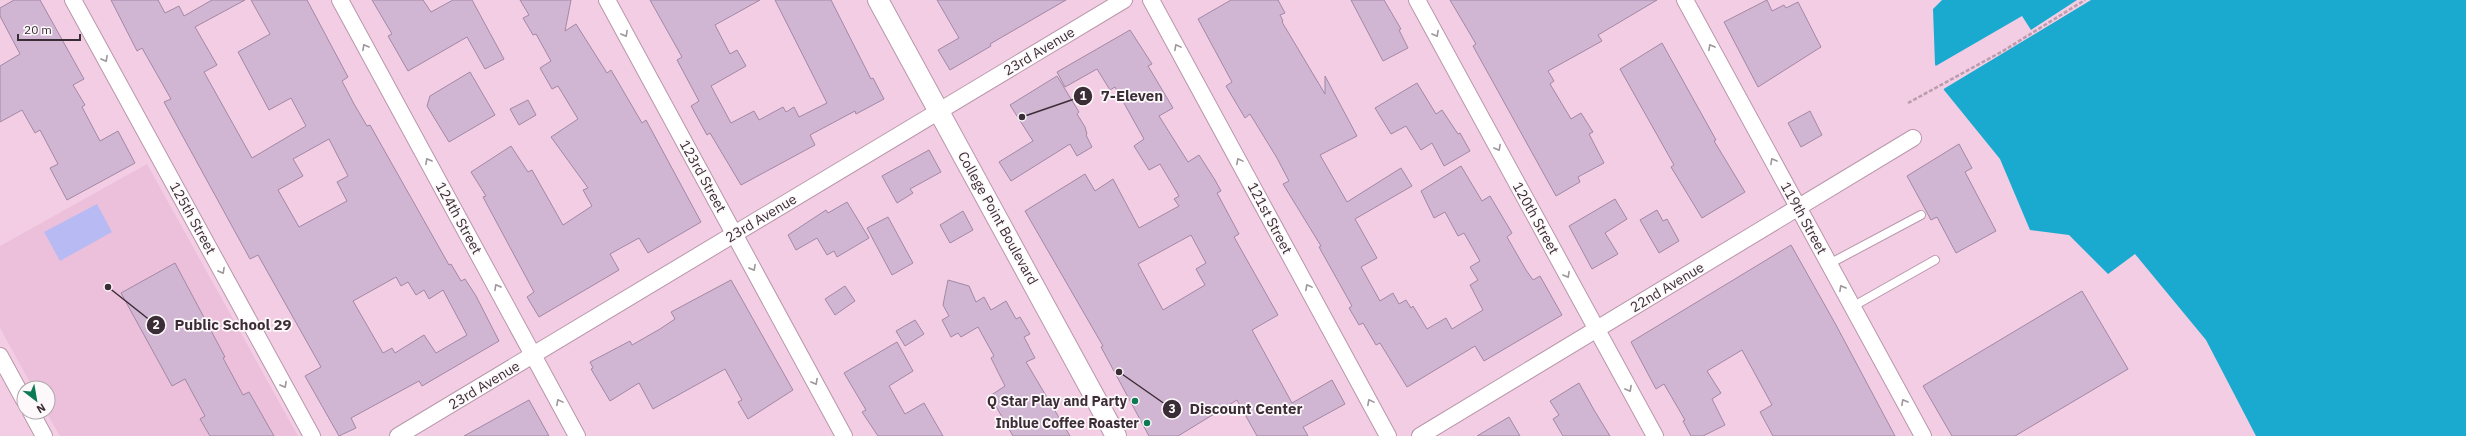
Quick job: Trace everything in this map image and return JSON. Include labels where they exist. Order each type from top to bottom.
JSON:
[{"type":"street","name":"125th Street","points":[[73,0],[312,436]]},
{"type":"street","name":"124th Street","points":[[340,0],[577,436]]},
{"type":"street","name":"123rd Street","points":[[607,0],[844,436]]},
{"type":"street","name":"College Point Boulevard","points":[[878,0],[940,111],[1116,436]]},
{"type":"street","name":"23rd Avenue","points":[[398,436],[1124,0]]},
{"type":"street","name":"121st Street","points":[[1151,0],[1388,436]]},
{"type":"street","name":"120th Street","points":[[1417,0],[1655,436]]},
{"type":"street","name":"119th Street","points":[[1685,0],[1923,436]]},
{"type":"street","name":"22nd Avenue","points":[[1420,436],[1914,138]]},
{"type":"street","points":[[0,356],[16,385]]},
{"type":"street","points":[[35,420],[44,436]]},
{"type":"lane","points":[[1829,264],[1921,214]]},
{"type":"lane","points":[[1852,307],[1935,260]]},
{"type":"path","points":[[1908,103],[2003,50],[2085,0]]},
{"type":"shaded area","points":[[1942,0],[2466,0],[2466,436],[2256,436],[2206,340],[2135,254],[2108,274],[2069,235],[2030,230],[2000,159],[1944,90],[1935,64],[1933,9]]},
{"type":"shaded area","points":[[147,164],[298,436],[60,436],[51,420],[56,420],[56,380],[29,380],[0,328],[0,246]]},
{"type":"shaded area","points":[[97,204],[112,232],[60,261],[44,232]]},
{"type":"pier","points":[[2077,0],[2091,0],[1942,90],[1934,67],[2022,16],[2031,30]]},
{"type":"building","points":[[14,0],[40,0],[84,79],[73,85],[85,105],[82,107],[100,141],[118,131],[135,163],[67,200],[50,168],[58,164],[40,130],[35,133],[22,110],[0,122],[0,66],[20,54],[0,16],[0,8]]},
{"type":"building","points":[[111,0],[158,0],[165,13],[179,6],[184,16],[212,0],[245,0],[195,27],[217,65],[204,72],[252,158],[306,126],[291,98],[269,110],[238,52],[270,34],[251,0],[307,0],[348,77],[342,81],[354,104],[367,126],[370,125],[449,265],[451,264],[461,281],[465,279],[476,296],[499,341],[422,386],[419,381],[351,418],[356,428],[339,436],[305,376],[321,367],[258,255],[250,259],[164,102],[171,99],[142,48],[137,51]],"holes":[[[329,139],[348,176],[337,182],[347,201],[299,227],[278,190],[303,176],[293,159]],[[396,277],[401,286],[408,282],[416,295],[424,290],[429,299],[443,290],[467,335],[436,353],[424,335],[395,353],[392,348],[383,353],[353,301]]]},
{"type":"building","points":[[372,0],[423,0],[431,12],[453,0],[472,0],[504,59],[485,69],[467,37],[408,71],[388,36],[392,34]]},
{"type":"building","points":[[520,0],[571,0],[565,31],[576,24],[607,73],[611,70],[642,123],[646,120],[701,222],[648,253],[639,238],[610,254],[619,270],[539,317],[527,297],[534,292],[483,197],[486,196],[471,172],[511,146],[528,172],[532,170],[563,225],[592,206],[583,190],[588,188],[551,137],[578,119],[558,86],[552,89],[540,68],[551,61],[536,34],[533,35],[523,18],[529,15]]},
{"type":"building","points":[[650,0],[760,0],[715,25],[730,54],[737,50],[746,66],[711,86],[731,123],[754,111],[759,120],[783,107],[786,112],[794,107],[799,117],[827,103],[775,0],[831,0],[871,79],[873,78],[884,99],[856,114],[855,111],[810,135],[815,145],[741,185],[710,133],[707,135],[691,106],[699,101],[677,60],[682,57]]},
{"type":"building","points":[[937,0],[1066,0],[990,44],[991,46],[950,70],[938,50],[959,38]]},
{"type":"building","points":[[1231,0],[1278,0],[1285,13],[1280,15],[1283,21],[1282,22],[1325,94],[1325,76],[1357,136],[1320,155],[1347,202],[1401,168],[1412,186],[1355,219],[1377,258],[1361,267],[1380,301],[1393,293],[1399,304],[1406,300],[1411,308],[1413,306],[1427,329],[1446,318],[1452,329],[1483,310],[1470,285],[1478,280],[1470,267],[1480,261],[1464,233],[1458,236],[1445,212],[1434,218],[1421,191],[1461,166],[1482,201],[1490,196],[1512,233],[1507,237],[1526,270],[1533,280],[1540,276],[1562,315],[1484,361],[1475,346],[1407,387],[1380,343],[1376,345],[1363,323],[1359,325],[1349,308],[1352,306],[1319,247],[1321,246],[1283,184],[1289,181],[1277,158],[1250,114],[1245,118],[1226,86],[1232,82],[1198,19]]},
{"type":"building","points":[[1351,0],[1384,0],[1401,29],[1399,30],[1408,48],[1383,61]]},
{"type":"building","points":[[1450,0],[1657,0],[1598,35],[1602,41],[1548,71],[1554,81],[1550,84],[1571,119],[1581,113],[1593,132],[1589,134],[1604,163],[1578,177],[1580,182],[1556,196],[1473,46],[1476,44]]},
{"type":"building","points":[[1767,0],[1772,11],[1784,5],[1786,8],[1798,2],[1821,47],[1758,87],[1724,22]]},
{"type":"building","points":[[1130,30],[1152,64],[1148,66],[1173,108],[1159,116],[1188,162],[1199,155],[1215,180],[1221,191],[1217,193],[1239,234],[1234,237],[1278,315],[1252,330],[1292,403],[1332,380],[1345,404],[1303,427],[1308,436],[1257,436],[1237,400],[1178,436],[1149,436],[1101,347],[1103,346],[1025,211],[1085,174],[1095,191],[1113,179],[1139,228],[1179,206],[1174,199],[1179,196],[1160,164],[1149,170],[1134,146],[1144,139],[1115,87],[1110,90],[1097,69],[1065,87],[1057,72]],"holes":[[[1191,235],[1206,263],[1196,269],[1205,285],[1163,310],[1138,264]]]},
{"type":"building","points":[[1662,43],[1716,140],[1714,141],[1745,192],[1702,218],[1671,167],[1674,165],[1620,69]]},
{"type":"building","points":[[470,72],[495,115],[449,142],[427,106],[430,96]]},
{"type":"building","points":[[1057,76],[1079,112],[1077,114],[1085,127],[1086,135],[1092,147],[1077,156],[1070,144],[1011,181],[999,162],[1033,141],[1010,105]]},
{"type":"building","points":[[1417,83],[1436,114],[1442,110],[1458,134],[1460,133],[1470,151],[1444,166],[1432,143],[1421,150],[1406,126],[1391,134],[1375,108]]},
{"type":"building","points":[[528,100],[536,115],[519,125],[510,109]]},
{"type":"building","points":[[1810,111],[1822,135],[1801,147],[1788,123]]},
{"type":"building","points":[[1959,144],[1972,168],[1965,172],[1996,231],[1956,253],[1937,217],[1931,220],[1907,176]]},
{"type":"building","points":[[929,150],[941,172],[910,189],[913,193],[897,203],[882,176]]},
{"type":"building","points":[[1615,199],[1627,219],[1605,233],[1618,254],[1592,269],[1569,226]]},
{"type":"building","points":[[847,202],[869,238],[837,257],[834,251],[827,255],[817,238],[796,250],[788,235],[826,210],[828,213]]},
{"type":"building","points":[[1657,210],[1663,221],[1667,219],[1679,241],[1659,253],[1640,220]]},
{"type":"building","points":[[963,211],[973,230],[950,243],[940,225]]},
{"type":"building","points":[[888,217],[913,263],[892,275],[867,228]]},
{"type":"building","points":[[1791,245],[1836,325],[1895,436],[1773,436],[1760,412],[1772,405],[1742,350],[1707,371],[1721,393],[1712,399],[1725,425],[1703,436],[1691,436],[1683,421],[1685,420],[1664,384],[1656,389],[1631,342]]},
{"type":"building","points":[[175,263],[225,357],[223,358],[243,395],[249,392],[274,436],[210,436],[200,419],[205,416],[185,379],[172,386],[121,293]]},
{"type":"building","points":[[731,280],[793,390],[748,419],[738,402],[742,400],[725,369],[653,409],[639,383],[610,401],[591,369],[593,368],[590,362],[630,341],[632,345],[660,329],[675,319],[671,312]]},
{"type":"building","points":[[948,280],[969,286],[976,302],[984,297],[991,310],[1006,301],[1016,319],[1020,317],[1030,334],[1024,337],[1035,358],[1026,362],[1070,436],[1013,436],[990,396],[1005,386],[991,358],[994,356],[978,327],[961,337],[958,333],[951,337],[942,320],[949,316],[943,305]]},
{"type":"building","points":[[845,286],[855,301],[835,315],[825,299]]},
{"type":"building","points":[[2082,291],[2128,369],[2015,436],[1952,436],[1923,386]]},
{"type":"building","points":[[915,320],[924,334],[905,346],[896,331]]},
{"type":"building","points":[[897,342],[913,371],[889,386],[905,414],[924,403],[943,436],[878,436],[862,412],[866,410],[844,373]]},
{"type":"building","points":[[1579,383],[1610,436],[1563,436],[1553,419],[1559,415],[1550,401]]},
{"type":"building","points":[[529,400],[549,436],[464,436]]},
{"type":"building","points":[[1509,417],[1520,436],[1477,436]]},
{"type":"place","name":"7-Eleven","points":[[1022,117]]},
{"type":"place","name":"Public School 29","points":[[108,287]]},
{"type":"place","name":"Discount Center","points":[[1119,372]]},
{"type":"place","name":"Q Star Play and Party","points":[[1135,401]]},
{"type":"place","name":"Inblue Coffee Roaster","points":[[1147,423]]}]
